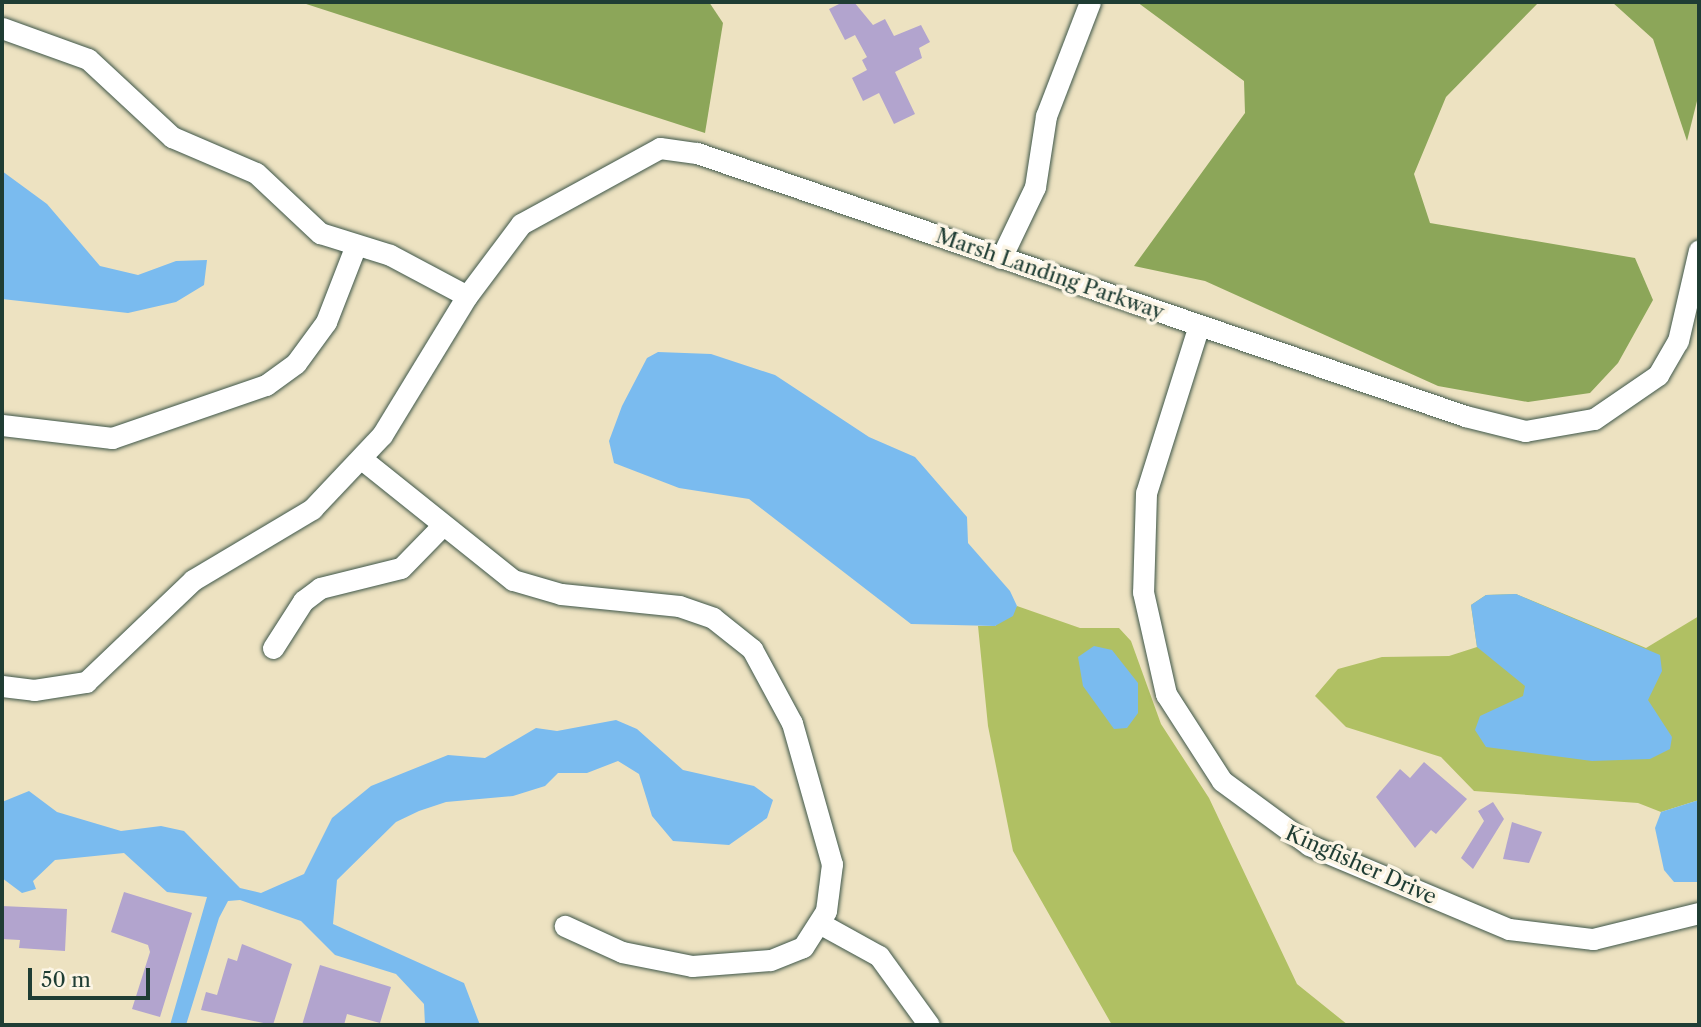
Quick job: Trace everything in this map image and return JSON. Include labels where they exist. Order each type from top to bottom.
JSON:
[{"type":"street","points":[[1001,258],[1035,187],[1046,116],[1090,2]]},
{"type":"street","points":[[2,28],[88,59],[172,137],[256,173],[305,225],[420,268],[467,296]]},
{"type":"street","name":"Marsh Landing Parkway","points":[[363,460],[467,296],[535,213],[660,148],[697,153],[1465,416],[1548,431],[1594,419],[1658,375],[1678,341],[1699,250]]},
{"type":"street","points":[[2,425],[112,438],[266,385],[296,363],[326,322],[356,245]]},
{"type":"street","name":"Kingfisher Drive","points":[[1199,325],[1146,493],[1143,592],[1166,694],[1222,781],[1308,845],[1509,929],[1593,939],[1699,913]]},
{"type":"street","points":[[2,686],[34,690],[86,682],[193,580],[312,509],[363,460],[483,562],[530,587],[679,606],[713,618],[752,649],[792,723],[829,843],[832,882],[821,924],[792,953],[722,966],[622,951],[565,926]]},
{"type":"street","points":[[273,648],[303,601],[320,588],[401,568],[442,526]]},
{"type":"street","points":[[821,924],[880,956],[929,1025]]},
{"type":"green space","points":[[300,2],[709,2],[723,23],[705,133]]},
{"type":"green space","points":[[1137,2],[1539,2],[1446,97],[1414,174],[1430,223],[1635,258],[1653,300],[1618,363],[1590,393],[1528,402],[1438,386],[1205,281],[1134,266],[1245,113],[1244,81]]},
{"type":"green space","points":[[1612,2],[1699,2],[1699,93],[1687,141],[1653,39]]},
{"type":"green space","points":[[1516,594],[1646,648],[1699,616],[1699,800],[1661,812],[1638,803],[1474,791],[1441,757],[1346,727],[1315,696],[1338,669],[1382,657],[1449,656],[1477,647],[1471,605],[1486,595]]},
{"type":"green space","points":[[1017,606],[1080,628],[1119,628],[1131,641],[1161,724],[1209,798],[1297,984],[1348,1025],[1112,1025],[1013,851],[988,726],[978,626],[995,626]]},
{"type":"water","points":[[2,171],[47,204],[100,266],[138,275],[176,261],[207,260],[204,285],[176,302],[128,313],[2,299]]},
{"type":"water","points":[[658,352],[711,354],[775,375],[869,437],[915,457],[967,517],[968,543],[1010,591],[1017,606],[1013,616],[995,626],[911,624],[749,499],[679,488],[614,463],[609,441],[622,406],[647,358]]},
{"type":"water","points":[[1516,594],[1660,655],[1662,671],[1648,700],[1672,737],[1670,749],[1650,759],[1592,761],[1486,747],[1475,730],[1480,716],[1523,696],[1525,686],[1477,647],[1471,605],[1486,595]]},
{"type":"water","points":[[1094,646],[1112,650],[1138,683],[1138,713],[1127,728],[1114,729],[1083,686],[1078,657]]},
{"type":"water","points":[[616,720],[637,729],[683,770],[754,786],[773,800],[767,818],[729,845],[673,841],[652,816],[639,774],[618,761],[587,773],[558,773],[545,786],[513,796],[446,802],[419,811],[396,822],[337,880],[333,924],[464,983],[480,1025],[425,1025],[424,1004],[396,974],[335,955],[301,921],[240,900],[228,901],[219,918],[186,1025],[170,1025],[207,897],[167,892],[124,853],[55,860],[33,881],[36,889],[22,893],[2,878],[2,802],[29,791],[57,812],[121,831],[161,826],[184,831],[240,888],[261,893],[304,874],[332,818],[371,786],[448,755],[485,758],[536,728],[557,731]]},
{"type":"water","points":[[1699,800],[1699,882],[1674,882],[1664,870],[1655,828],[1661,812]]},
{"type":"building","points":[[843,2],[854,2],[873,25],[885,19],[894,36],[921,25],[930,42],[919,48],[922,58],[895,72],[915,114],[894,124],[879,93],[863,101],[852,78],[867,70],[862,60],[867,57],[855,35],[845,40],[829,9]]},
{"type":"building","points":[[1424,762],[1467,799],[1436,834],[1431,830],[1415,848],[1376,797],[1400,769],[1410,778]]},
{"type":"building","points":[[1493,802],[1504,819],[1473,869],[1461,858],[1484,821],[1478,811]]},
{"type":"building","points":[[1512,822],[1542,832],[1529,863],[1503,859]]},
{"type":"building","points":[[124,892],[192,913],[160,1017],[132,1009],[150,952],[148,945],[111,932]]},
{"type":"building","points":[[2,906],[67,909],[65,951],[19,948],[20,940],[2,939]]},
{"type":"building","points":[[242,944],[292,964],[273,1025],[201,1010],[206,992],[217,995],[228,958],[237,961]]},
{"type":"building","points":[[320,965],[391,987],[380,1023],[347,1014],[344,1025],[302,1025]]}]
